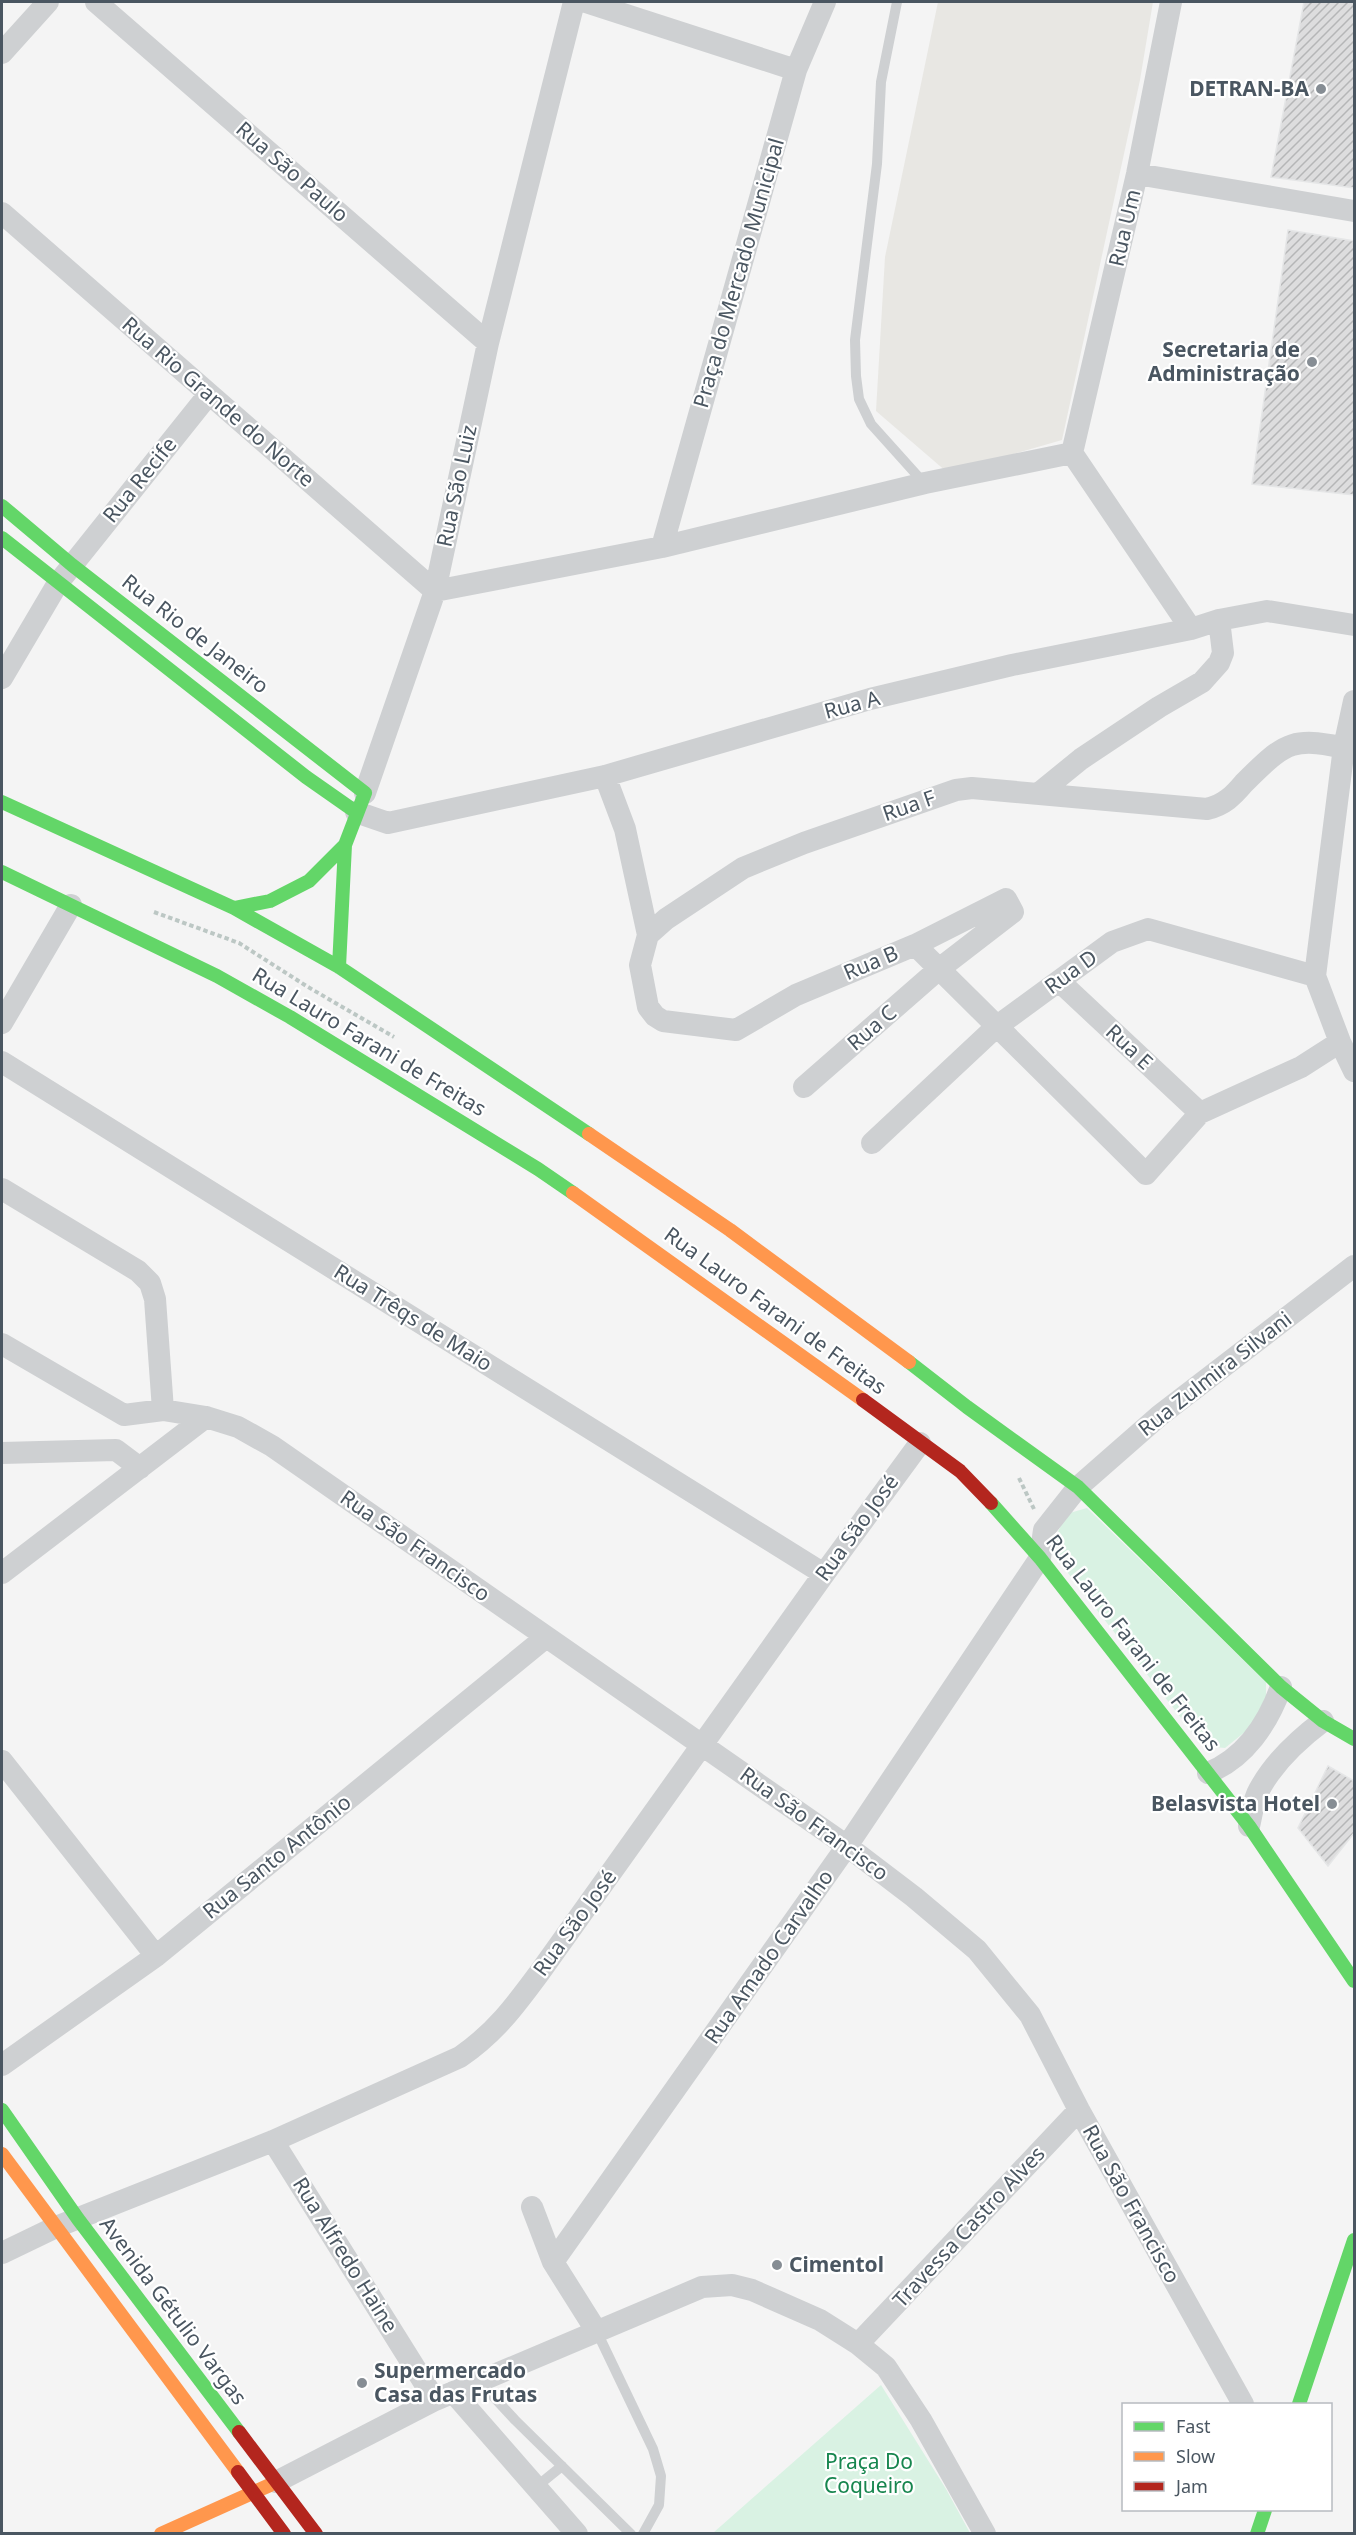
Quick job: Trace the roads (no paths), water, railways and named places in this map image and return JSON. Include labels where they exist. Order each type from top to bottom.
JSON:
[{"type":"street","points":[[2,53],[48,2]]},
{"type":"street","name":"Rua São Paulo","points":[[96,2],[488,343]]},
{"type":"street","name":"Rua São Luiz","points":[[339,967],[345,845],[435,591],[488,343],[574,2]]},
{"type":"street","points":[[586,2],[796,70]]},
{"type":"street","name":"Praça do Mercado Municipal","points":[[662,547],[796,70],[825,2]]},
{"type":"street","name":"Rua Um","points":[[1072,453],[1137,174],[1171,2]]},
{"type":"street","points":[[1137,174],[1354,211]]},
{"type":"street","name":"Rua Rio Grande do Norte","points":[[2,213],[435,591]]},
{"type":"street","name":"Rua Recife","points":[[2,678],[58,584],[209,394]]},
{"type":"street","points":[[435,591],[662,547],[925,483],[1072,453],[1191,629]]},
{"type":"street","name":"Rua Rio de Janeiro","points":[[2,506],[360,802]]},
{"type":"street","points":[[2,537],[58,584],[306,777],[360,802]]},
{"type":"street","name":"Rua A","points":[[360,802],[388,823],[605,776],[870,699],[1012,665],[1191,629],[1219,620],[1267,611],[1354,625]]},
{"type":"street","points":[[1038,794],[1081,759],[1159,707],[1202,682],[1220,663],[1223,653],[1219,620]]},
{"type":"street","points":[[1354,701],[1315,976],[1340,1042],[1354,1071]]},
{"type":"street","name":"Rua F","points":[[648,934],[698,896],[743,868],[936,795],[972,788],[1207,809],[1227,801],[1268,759],[1284,747],[1307,742],[1349,748]]},
{"type":"street","points":[[605,776],[625,828],[648,934]]},
{"type":"street","name":"Rua Lauro Farani de Freitas","points":[[2,802],[234,908],[339,967],[730,1230],[865,1327],[967,1407],[1078,1487],[1281,1687],[1323,1721],[1354,1739]]},
{"type":"street","points":[[234,908],[270,902],[309,881],[345,845]]},
{"type":"street","name":"Rua Lauro Farani de Freitas","points":[[2,872],[159,946],[238,988],[538,1169],[960,1471],[1040,1558],[1208,1773],[1249,1827],[1354,1982]]},
{"type":"street","name":"Rua B","points":[[648,934],[640,965],[648,1007],[655,1016],[663,1021],[736,1030],[796,995],[915,945],[1006,898]]},
{"type":"street","name":"Rua C","points":[[804,1087],[939,969],[1013,912],[1006,898]]},
{"type":"street","points":[[2,1023],[71,905]]},
{"type":"street","name":"Rua D","points":[[872,1143],[996,1027],[1112,942],[1148,929],[1315,976]]},
{"type":"street","points":[[915,945],[1146,1174],[1200,1113],[1301,1067],[1340,1042]]},
{"type":"street","name":"Rua E","points":[[1059,981],[1200,1113]]},
{"type":"street","name":"Rua Trêqs de Maio","points":[[2,1062],[824,1574]]},
{"type":"street","points":[[2,1189],[117,1257],[138,1271],[150,1283],[154,1299],[163,1410]]},
{"type":"street","name":"Rua Zulmira Silvani","points":[[1040,1558],[1044,1530],[1078,1487],[1159,1416],[1354,1266]]},
{"type":"street","points":[[2,1344],[124,1415],[163,1410],[206,1418]]},
{"type":"street","points":[[116,1450],[124,1415]]},
{"type":"street","points":[[2,1573],[206,1418]]},
{"type":"street","name":"Rua São Francisco","points":[[206,1418],[238,1426],[272,1446],[847,1846],[914,1897],[977,1950],[1030,2015],[1079,2110],[1242,2403]]},
{"type":"street","name":"Rua São José","points":[[56,2228],[273,2141],[460,2057],[479,2044],[501,2024],[920,1443]]},
{"type":"street","points":[[2,1453],[116,1450],[140,1468]]},
{"type":"street","name":"Rua Amado Carvalho","points":[[553,2262],[847,1846],[1040,1558]]},
{"type":"street","name":"Rua Santo Antônio","points":[[2,2065],[156,1956],[545,1638]]},
{"type":"street","points":[[1208,1773],[1220,1768],[1254,1738],[1272,1712],[1281,1687]]},
{"type":"street","points":[[1249,1827],[1258,1792],[1277,1764],[1305,1734],[1323,1721]]},
{"type":"street","points":[[2,1761],[156,1956]]},
{"type":"street","name":"Avenida Gétulio Vargas","points":[[2,2110],[78,2219],[316,2534]]},
{"type":"street","name":"Travessa Castro Alves","points":[[858,2344],[1079,2110]]},
{"type":"street","name":"Rua Alfredo Haine","points":[[273,2141],[444,2396],[536,2487],[577,2534]]},
{"type":"street","name":"Avenida Gétulio Vargas","points":[[2,2154],[284,2534]]},
{"type":"street","points":[[532,2207],[553,2262],[597,2332]]},
{"type":"street","points":[[2,2253],[56,2228]]},
{"type":"street","points":[[1299,2403],[1354,2240]]},
{"type":"street","points":[[161,2534],[253,2494],[444,2396],[702,2287],[732,2285],[752,2290],[820,2320],[858,2344],[886,2367],[921,2420],[985,2534]]},
{"type":"street","points":[[127,2323],[144,2308]]},
{"type":"street","points":[[1257,2534],[1265,2511]]},
{"type":"lane","points":[[897,2],[881,82],[878,164],[855,340],[856,376],[859,399],[871,424],[925,483]]},
{"type":"lane","points":[[597,2332],[653,2449],[661,2476],[659,2505],[643,2534]]},
{"type":"lane","points":[[480,2382],[631,2534]]},
{"type":"lane","points":[[536,2487],[562,2466]]},
{"type":"place","name":"DETRAN-BA","points":[[1321,89]]},
{"type":"place","name":"Secretaria de Administração","points":[[1312,362]]},
{"type":"place","name":"Belasvista Hotel","points":[[1332,1804]]},
{"type":"place","name":"Cimentol","points":[[777,2265]]},
{"type":"place","name":"Supermercado Casa das Frutas","points":[[362,2383]]},
{"type":"park label","name":"Praça Do Coqueiro","points":[[869,2474]]}]
